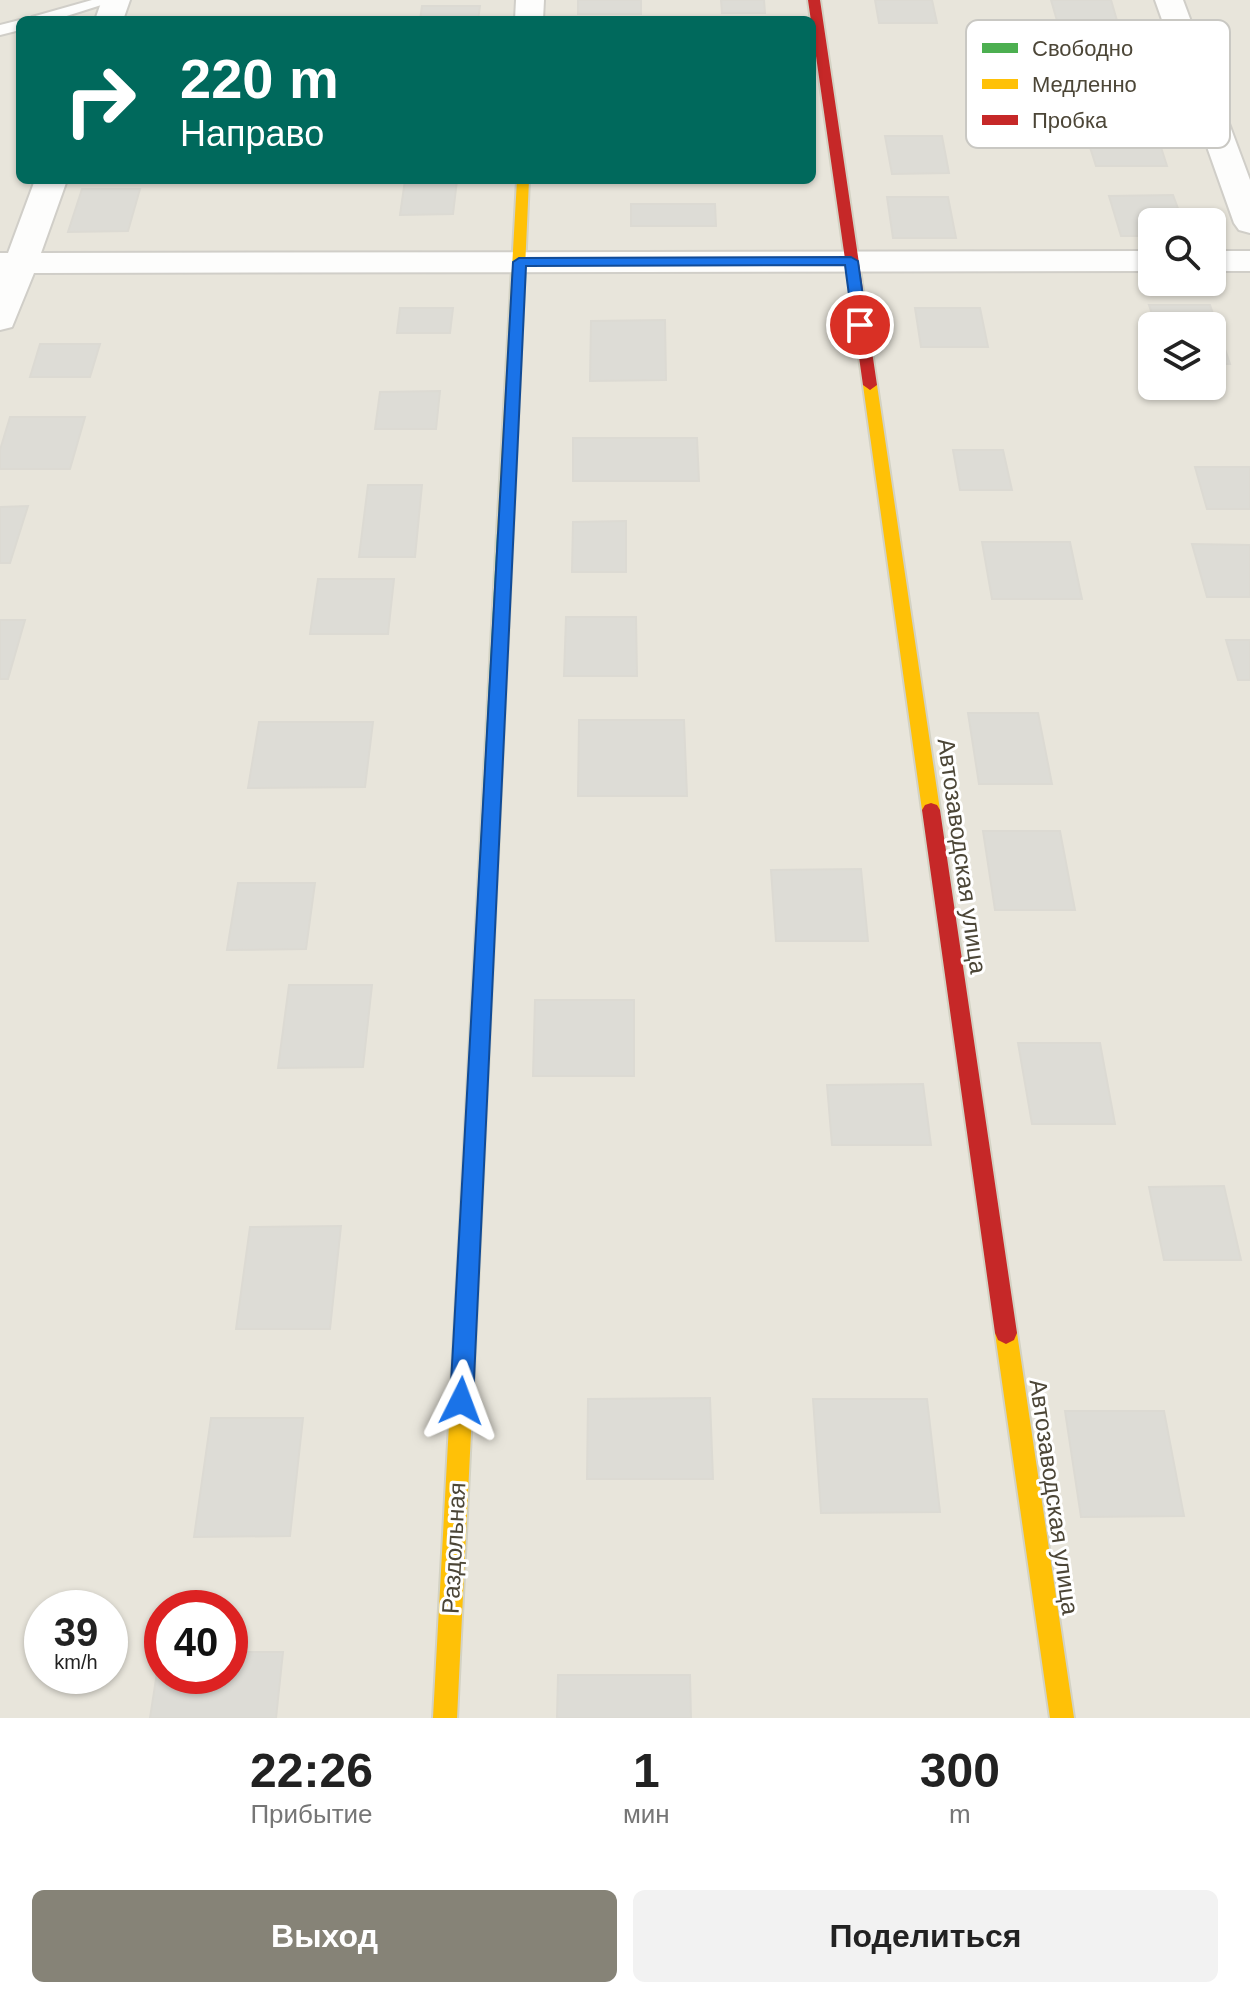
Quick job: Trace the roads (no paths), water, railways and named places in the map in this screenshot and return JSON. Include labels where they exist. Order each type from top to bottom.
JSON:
[{"type":"street","name":"Автозаводская улица","points":[[814,0],[1062,1718]]},
{"type":"street","points":[[1169,0],[1178,20]]},
{"type":"street","points":[[1236,146],[1250,223]]},
{"type":"street","points":[[0,320],[10,263],[49,184]]},
{"type":"street","name":"Раздольная","points":[[445,1718],[523,184]]},
{"type":"street","points":[[10,263],[1138,261]]},
{"type":"street","points":[[1226,261],[1250,261]]},
{"type":"lane","points":[[51,16],[109,0]]}]
